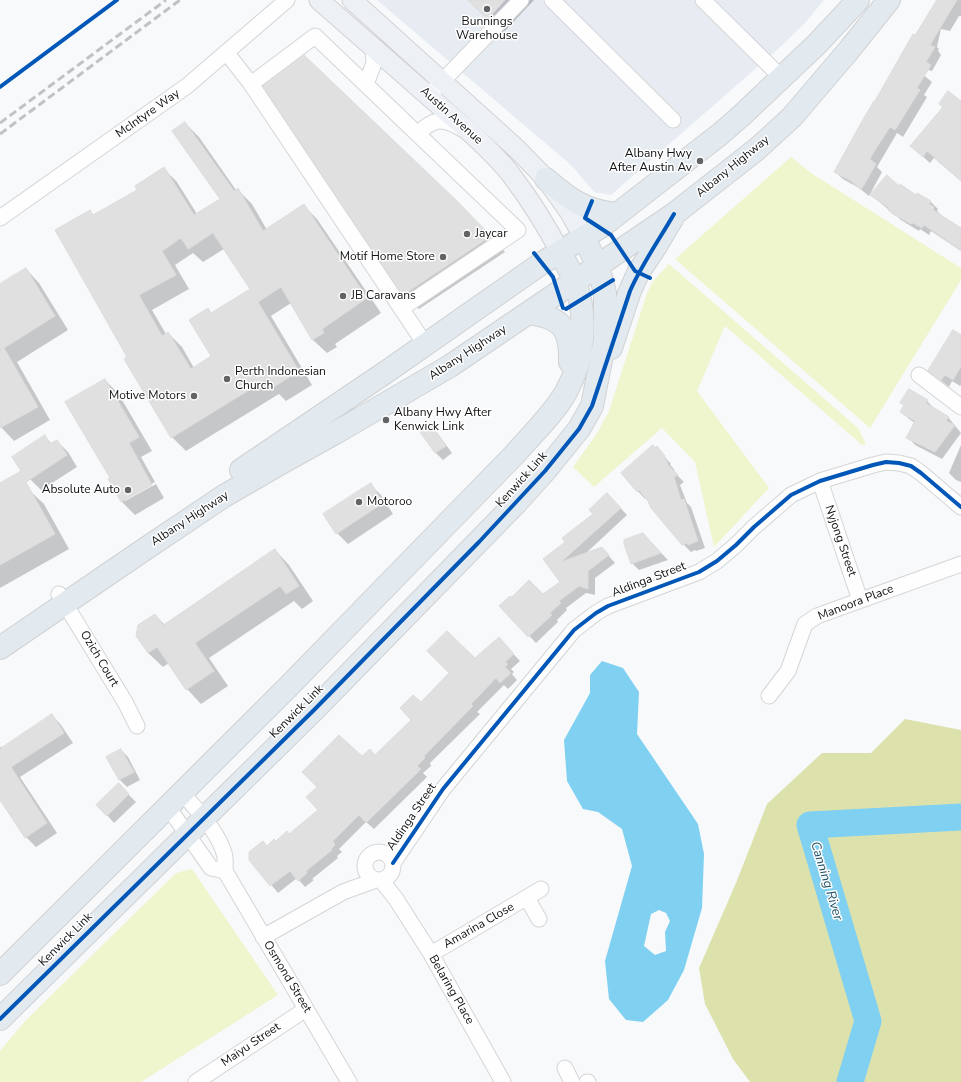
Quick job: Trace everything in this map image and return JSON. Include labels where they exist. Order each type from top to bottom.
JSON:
[{"type":"highway","name":"Albany Highway","points":[[0,648],[62,599],[94,568],[389,370],[560,252],[602,226],[719,135],[782,78],[817,44],[858,0]]},
{"type":"highway","name":"Albany Highway","points":[[0,633],[62,599],[144,549],[224,496],[450,366],[674,214],[757,149],[792,117],[889,0]]},
{"type":"highway","points":[[546,179],[563,194],[577,202],[595,210],[617,214]]},
{"type":"highway","points":[[592,406],[638,273],[656,246],[674,214]]},
{"type":"highway","name":"Kenwick Link","points":[[0,1019],[315,709],[516,503],[545,471],[574,435],[592,406],[605,340],[605,293],[598,266],[584,238]]},
{"type":"highway","name":"Kenwick Link","points":[[0,974],[288,687],[515,454],[549,415],[565,393],[575,372],[580,352],[582,330],[581,306],[575,282],[560,252]]},
{"type":"highway","points":[[528,313],[538,314],[552,319],[561,326],[568,338],[570,346],[570,363],[565,393]]},
{"type":"main road","name":"Austin Avenue","points":[[319,0],[473,135],[511,175],[550,232],[560,252]]},
{"type":"main road","name":"Austin Avenue","points":[[352,0],[443,80],[518,149],[546,179],[570,214],[584,238]]},
{"type":"street","name":"McIntyre Way","points":[[0,218],[187,86],[287,0]]},
{"type":"street","points":[[428,96],[521,0]]},
{"type":"street","points":[[552,0],[674,120]]},
{"type":"street","points":[[703,0],[782,78]]},
{"type":"street","points":[[252,84],[315,36],[518,230],[402,308]]},
{"type":"street","points":[[366,84],[374,62],[373,46]]},
{"type":"street","points":[[226,52],[252,84],[426,344]]},
{"type":"street","points":[[418,134],[427,125],[439,120],[455,124],[473,135]]},
{"type":"street","points":[[920,375],[961,407]]},
{"type":"street","name":"Aldinga Street","points":[[263,937],[382,870],[406,843],[443,789],[574,630],[596,613],[608,606],[699,572],[717,561],[791,495],[820,481],[873,464],[899,462],[911,466],[961,507]]},
{"type":"street","name":"Nyjong Street","points":[[820,481],[860,600]]},
{"type":"street","name":"Manoora Place","points":[[769,696],[788,671],[806,624],[817,616],[961,564]]},
{"type":"street","name":"Ozich Court","points":[[62,599],[138,726]]},
{"type":"street","points":[[175,799],[187,835],[211,868],[225,871]]},
{"type":"street","name":"Osmond Street","points":[[175,799],[204,819],[218,839],[225,854],[225,871],[349,1082]]},
{"type":"street","name":"Belaring Place","points":[[382,870],[396,899],[431,954],[503,1082]]},
{"type":"street","name":"Amarina Close","points":[[431,954],[541,889]]},
{"type":"street","name":"Amarina Close","points":[[527,898],[539,918]]},
{"type":"street","name":"Maiyu Street","points":[[196,1082],[306,1009]]},
{"type":"street","points":[[565,1068],[572,1082]]},
{"type":"shaded area","points":[[377,0],[824,0],[804,24],[778,49],[611,195],[594,192],[571,165]]},
{"type":"green space","points":[[791,157],[811,173],[961,268],[961,280],[870,428],[675,259]]},
{"type":"green space","points":[[669,264],[858,428],[866,444],[862,445],[725,326],[697,391],[769,488],[714,547],[695,462],[662,428],[594,487],[573,467],[598,432],[609,411],[647,293],[653,281]]},
{"type":"green space","points":[[905,719],[961,730],[961,1082],[750,1082],[733,1059],[705,1004],[699,968],[736,883],[767,804],[822,753],[871,753]]},
{"type":"green space","points":[[192,869],[278,995],[141,1082],[0,1082],[0,1051],[25,1021],[176,873]]},
{"type":"water","points":[[602,661],[623,668],[639,692],[637,734],[698,824],[704,854],[702,908],[684,970],[668,1000],[643,1022],[626,1020],[609,999],[605,961],[632,866],[622,829],[598,812],[583,809],[567,781],[564,740],[590,693],[590,675]],"holes":[[[659,910],[666,913],[670,921],[665,932],[666,951],[655,955],[644,946],[651,914]]]},
{"type":"building","name":"Bunnings Warehouse","points":[[468,0],[505,0],[488,19]]},
{"type":"building","points":[[937,0],[957,0],[930,45],[935,47],[926,62],[931,65],[917,88],[920,90],[895,130],[890,127],[875,150],[870,159],[876,164],[861,190],[851,181],[834,172],[913,34],[915,35]]},
{"type":"building","points":[[304,55],[456,200],[491,236],[403,295],[263,86]]},
{"type":"building","points":[[948,91],[961,101],[961,181],[927,151],[923,157],[910,146],[943,107],[939,104]]},
{"type":"building","points":[[185,122],[234,191],[238,188],[263,231],[304,204],[367,298],[322,329],[324,333],[312,340],[281,287],[258,302],[299,371],[272,388],[267,379],[171,438],[124,359],[127,357],[55,230],[90,210],[93,215],[137,190],[135,186],[164,167],[194,215],[220,199],[172,131]],"holes":[[[213,233],[250,289],[211,313],[208,308],[189,320],[211,356],[191,369],[168,332],[162,336],[139,295],[176,275],[162,251],[181,238],[188,249]]]},
{"type":"building","points":[[887,175],[899,186],[900,184],[916,195],[917,193],[931,201],[929,204],[934,207],[933,210],[961,228],[961,250],[924,225],[922,228],[893,214],[888,210],[889,208],[870,195]]},
{"type":"building","points":[[26,268],[55,316],[4,348],[38,407],[0,428],[0,284]]},
{"type":"building","points":[[953,330],[961,335],[961,366],[953,380],[945,375],[941,380],[928,371]]},
{"type":"building","points":[[105,379],[139,437],[129,443],[152,485],[121,502],[108,479],[110,478],[65,402]]},
{"type":"building","points":[[909,389],[928,400],[926,403],[949,417],[946,421],[955,425],[935,452],[906,438],[915,421],[900,412],[904,405],[900,403]]},
{"type":"building","points":[[431,425],[446,446],[435,453],[420,432]]},
{"type":"building","points":[[45,435],[50,444],[57,440],[67,455],[26,482],[55,534],[0,565],[0,483],[21,471],[12,457]]},
{"type":"building","points":[[653,445],[655,448],[657,446],[665,456],[664,457],[668,465],[678,475],[674,477],[681,500],[684,499],[698,541],[688,545],[687,543],[682,545],[651,508],[648,501],[639,490],[637,492],[621,473]]},
{"type":"building","points":[[371,483],[383,503],[336,534],[323,514]]},
{"type":"building","points":[[607,493],[621,508],[561,562],[602,547],[609,555],[588,571],[588,589],[579,586],[559,601],[561,603],[550,613],[552,615],[528,637],[499,606],[510,596],[512,597],[529,580],[543,594],[560,582],[543,559],[565,542],[562,538],[593,514],[589,510]]},
{"type":"building","points":[[643,533],[661,553],[631,564],[624,540]]},
{"type":"building","points":[[275,549],[299,586],[286,594],[280,586],[195,643],[214,671],[186,690],[157,647],[148,653],[136,636],[138,625],[155,614],[163,625]]},
{"type":"building","points":[[447,631],[475,658],[499,637],[514,654],[505,662],[508,664],[505,667],[511,673],[500,683],[496,678],[471,704],[473,706],[424,756],[425,758],[417,766],[421,769],[366,823],[359,815],[333,841],[335,845],[331,849],[332,850],[306,871],[307,873],[298,881],[290,871],[270,886],[249,860],[249,852],[263,841],[267,846],[274,839],[276,841],[287,831],[289,834],[318,810],[306,797],[317,787],[302,772],[339,735],[362,756],[370,749],[375,755],[411,720],[400,708],[413,695],[421,702],[449,673],[427,651]]},
{"type":"building","points":[[52,714],[64,733],[11,767],[47,823],[25,838],[0,800],[0,749]]},
{"type":"building","points":[[121,749],[134,772],[119,780],[106,757]]},
{"type":"building","points":[[119,783],[129,794],[107,816],[96,805]]},
{"type":"waterway","name":"Canning River","points":[[850,1082],[868,1021],[810,825],[961,817]]},
{"type":"railway","points":[[0,123],[166,0]]},
{"type":"railway","points":[[0,134],[180,0]]},
{"type":"cycle path","points":[[0,87],[117,0]]},
{"type":"cycle path","points":[[592,201],[585,218],[611,235],[635,271],[650,278]]},
{"type":"cycle path","points":[[0,1019],[315,709],[479,542],[545,471],[579,429],[592,406],[630,291],[645,262],[674,214]]},
{"type":"cycle path","points":[[534,253],[553,277],[563,308]]},
{"type":"cycle path","points":[[566,309],[613,280]]},
{"type":"cycle path","points":[[393,863],[443,789],[574,630],[596,613],[608,606],[699,572],[717,561],[791,495],[820,481],[873,465],[886,462],[911,466],[961,507]]},
{"type":"place","name":"Bunnings Warehouse","points":[[487,9]]},
{"type":"place","name":"Albany Hwy After Austin Av","points":[[700,161]]},
{"type":"place","name":"Jaycar","points":[[467,234]]},
{"type":"place","name":"Motif Home Store","points":[[443,257]]},
{"type":"place","name":"JB Caravans","points":[[343,296]]},
{"type":"place","name":"Perth Indonesian Church","points":[[227,379]]},
{"type":"place","name":"Motive Motors","points":[[194,396]]},
{"type":"place","name":"Albany Hwy After Kenwick Link","points":[[386,420]]},
{"type":"place","name":"Absolute Auto","points":[[128,490]]},
{"type":"place","name":"Motoroo","points":[[359,502]]}]
